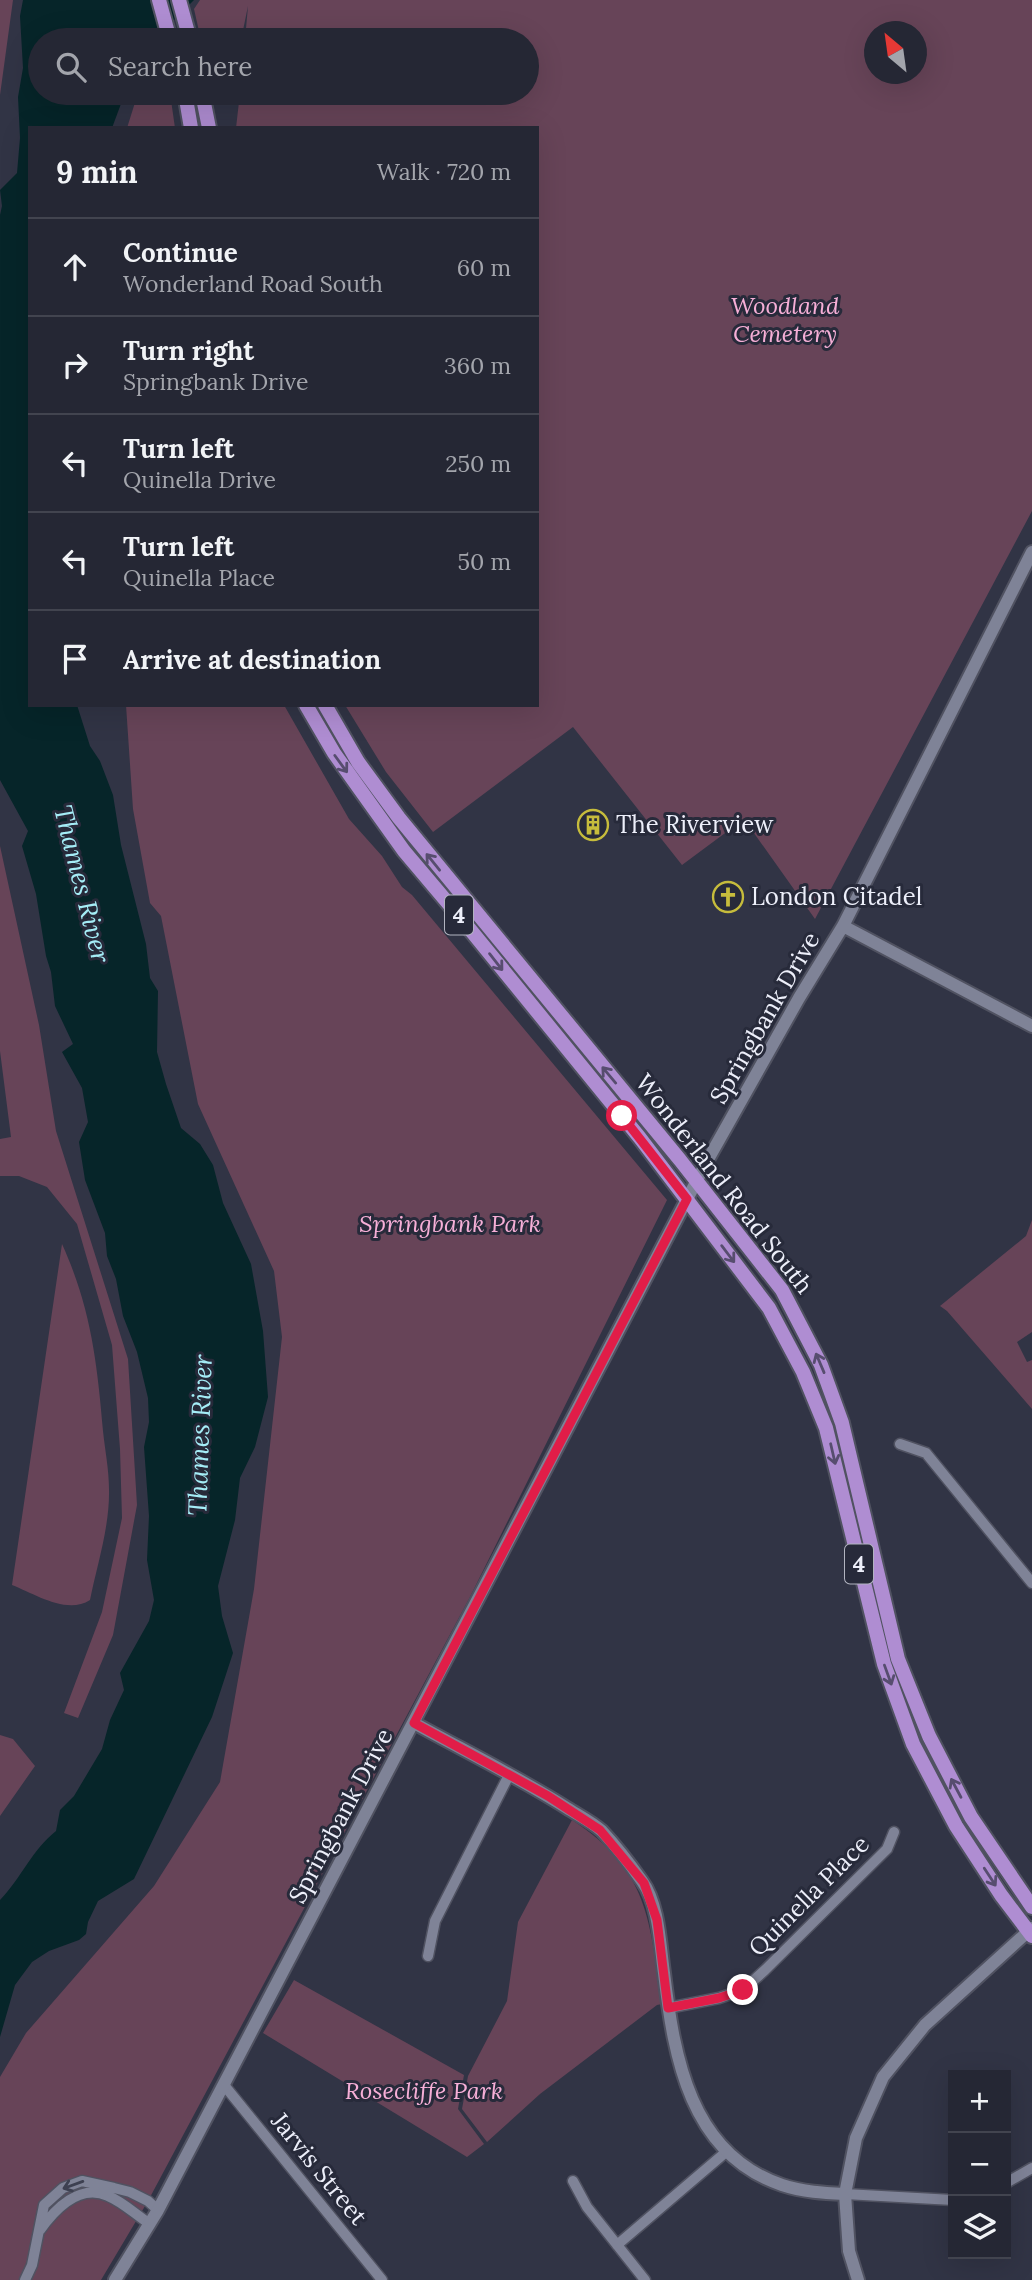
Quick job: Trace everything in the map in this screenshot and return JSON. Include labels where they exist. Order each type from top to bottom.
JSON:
[{"type":"main road","points":[[159,0],[167,28]]},
{"type":"main road","points":[[179,0],[187,28]]},
{"type":"main road","points":[[187,105],[191,126]]},
{"type":"main road","points":[[204,105],[209,126]]},
{"type":"main road","name":"Springbank Drive","points":[[115,2280],[158,2210],[687,1199],[799,998],[843,926],[1032,552]]},
{"type":"main road","name":"Wonderland Road South","points":[[307,707],[334,753],[404,852],[464,922],[687,1199],[769,1308],[803,1372],[826,1428],[884,1664],[913,1744],[956,1826],[1001,1895],[1031,1932]]},
{"type":"main road","name":"Wonderland Road South","points":[[326,707],[358,762],[399,818],[697,1181],[782,1290],[821,1365],[847,1438],[898,1659],[929,1736],[971,1817],[1032,1907]]},
{"type":"main road","points":[[843,926],[1032,1026]]},
{"type":"main road","points":[[414,1723],[548,1796],[600,1830],[644,1883],[657,1920],[668,2008],[686,2086],[695,2109],[726,2152],[749,2170],[782,2185],[810,2192],[845,2194]]},
{"type":"main road","points":[[858,2280],[849,2251],[845,2194],[856,2138],[883,2077],[925,2025],[1031,1932]]},
{"type":"street","points":[[900,1444],[926,1453],[1032,1583]]},
{"type":"street","points":[[428,1956],[435,1921],[509,1775]]},
{"type":"street","name":"Quinella Place","points":[[668,2008],[719,1998],[743,1990],[887,1849],[894,1832]]},
{"type":"street","name":"Jarvis Street","points":[[224,2085],[382,2280]]},
{"type":"street","points":[[617,2245],[726,2152]]},
{"type":"street","points":[[1011,2180],[1032,2168]]},
{"type":"street","points":[[25,2280],[32,2265],[44,2206],[64,2188],[82,2181],[130,2192],[158,2210]]},
{"type":"street","points":[[573,2181],[587,2207],[645,2280]]},
{"type":"street","points":[[38,2233],[54,2211],[75,2196],[93,2191],[109,2196],[149,2224]]},
{"type":"street","points":[[845,2194],[948,2200]]},
{"type":"green space","points":[[0,0],[13,0],[0,95]]},
{"type":"green space","name":"Woodland Cemetery","points":[[200,0],[1032,0],[1032,511],[815,919],[744,819],[682,865],[573,727],[433,832],[386,772],[346,707],[539,707],[539,126],[236,126],[239,105],[539,105],[539,28],[246,28],[248,6],[243,28],[198,28],[194,9]]},
{"type":"green space","points":[[134,105],[172,105],[175,126],[128,126]]},
{"type":"green space","name":"Springbank Park","points":[[126,707],[285,707],[349,819],[382,856],[402,887],[412,895],[667,1200],[470,1597],[148,2201],[101,2280],[0,2280],[0,2077],[26,2033],[154,1886],[220,1782],[254,1589],[282,1337],[274,1271],[198,1104],[161,916],[150,903],[133,809]]},
{"type":"green space","points":[[0,846],[39,1025],[56,1131],[128,1359],[137,1505],[113,1635],[78,1718],[64,1713],[102,1612],[122,1518],[112,1345],[77,1224],[47,1187],[19,1176],[0,1176],[0,1139],[11,1137],[0,1051]]},
{"type":"green space","points":[[1032,1220],[1032,1332],[1017,1342],[1027,1362],[1032,1360],[1032,1409],[940,1306],[1026,1236]]},
{"type":"green space","points":[[62,1244],[80,1291],[91,1336],[109,1482],[105,1531],[90,1600],[71,1605],[51,1601],[12,1585]]},
{"type":"green space","points":[[0,1735],[13,1739],[35,1766],[0,1816]]},
{"type":"green space","name":"Rosecliffe Park","points":[[572,1820],[598,1839],[617,1858],[631,1878],[648,1922],[662,2004],[657,2005],[540,2094],[487,2142],[462,2109],[468,2076],[507,2001],[518,1922]]},
{"type":"green space","name":"Rosecliffe Park","points":[[294,1980],[464,2075],[458,2109],[484,2144],[467,2157],[263,2033]]},
{"type":"water","name":"Thames River","points":[[23,0],[194,0],[166,28],[28,28],[28,105],[121,105],[113,126],[28,126],[28,707],[78,707],[90,746],[100,761],[113,795],[121,845],[146,944],[150,978],[158,991],[157,1052],[181,1128],[200,1144],[213,1165],[223,1203],[251,1264],[263,1331],[268,1397],[255,1447],[240,1478],[235,1520],[218,1586],[222,1616],[233,1653],[212,1717],[134,1879],[98,1901],[88,1922],[86,1934],[79,1940],[49,1951],[32,1962],[15,1985],[0,2037],[0,1900],[40,1847],[56,1831],[60,1810],[74,1796],[102,1749],[110,1720],[124,1690],[120,1673],[149,1621],[154,1600],[147,1560],[149,1516],[144,1447],[149,1422],[148,1398],[137,1352],[123,1316],[116,1279],[107,1256],[105,1233],[85,1180],[79,1142],[88,1122],[82,1088],[62,1052],[73,1044],[55,1006],[36,894],[22,846],[28,831],[0,780],[0,190],[17,173],[20,138],[18,97],[23,68],[20,16]]},
{"type":"place","name":"The Riverview","points":[[593,825]]},
{"type":"place","name":"London Citadel","points":[[728,897]]},
{"type":"route","points":[[622,1116],[687,1199],[414,1723],[548,1796],[600,1830],[644,1883],[657,1920],[668,2008],[719,1998],[743,1990]]}]
